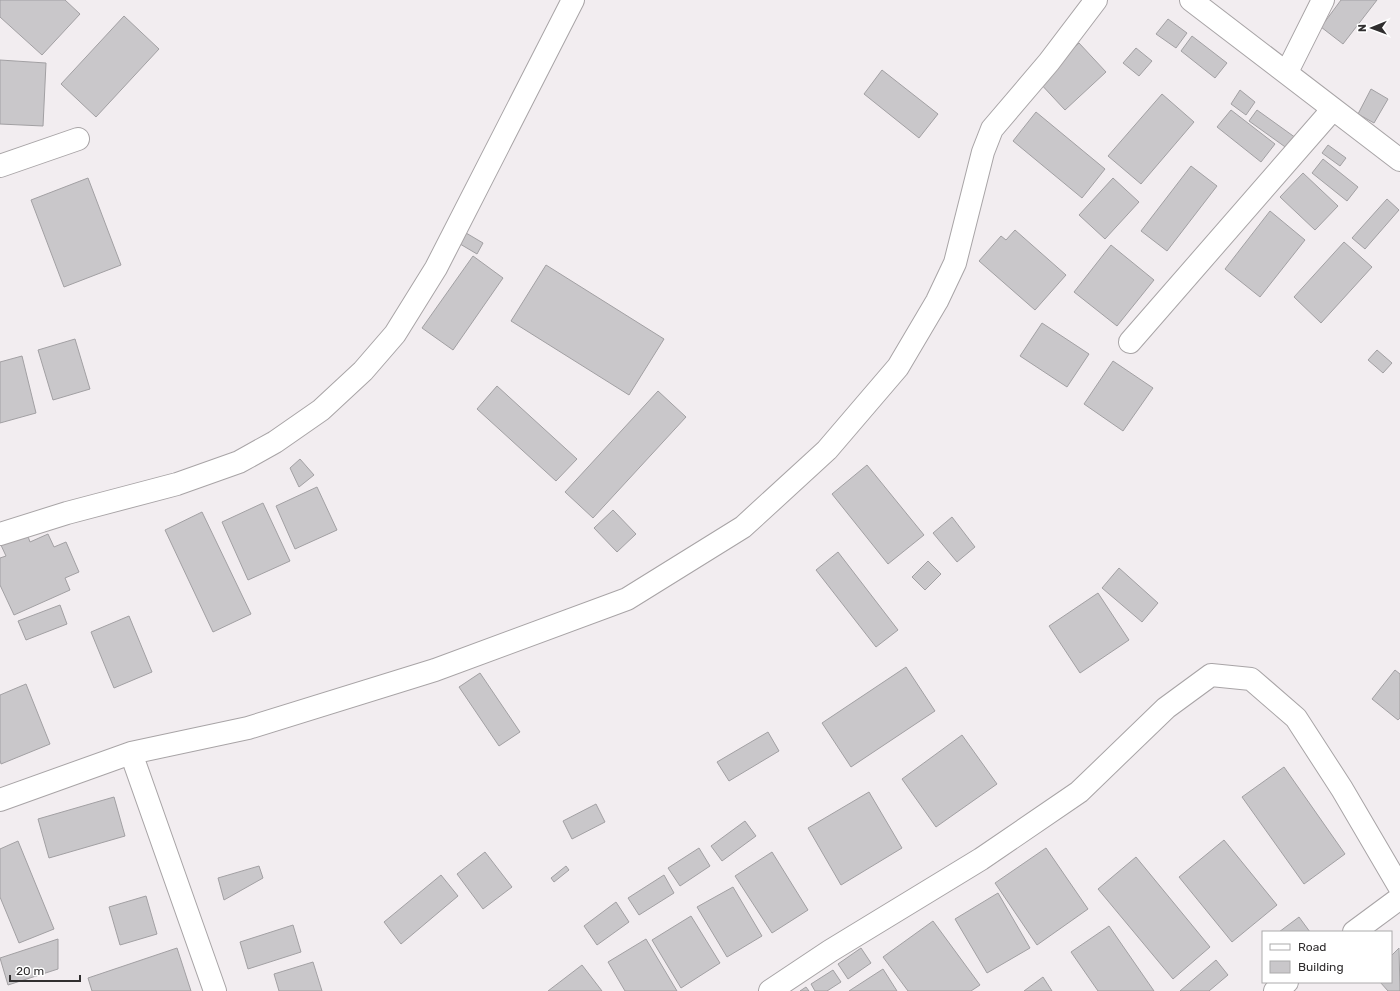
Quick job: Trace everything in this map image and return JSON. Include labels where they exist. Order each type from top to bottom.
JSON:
[{"type":"street","points":[[0,534],[67,513],[177,484],[239,462],[275,442],[321,410],[353,380],[395,334],[436,268],[573,0]]},
{"type":"street","points":[[0,800],[131,753],[248,728],[435,670],[627,599],[743,527],[826,450],[898,367],[937,300],[954,263],[983,152],[992,129],[1049,62],[1096,0]]},
{"type":"street","points":[[1191,0],[1400,160]]},
{"type":"street","points":[[1287,72],[1323,0]]},
{"type":"street","points":[[1130,342],[1333,109]]},
{"type":"street","points":[[0,166],[78,139]]},
{"type":"street","points":[[770,991],[830,951],[981,859],[1079,792],[1166,708],[1211,675],[1251,679],[1296,718],[1342,789],[1400,888]]},
{"type":"street","points":[[131,753],[215,991]]},
{"type":"street","points":[[1355,931],[1400,898]]},
{"type":"street","points":[[1275,991],[1286,983]]},
{"type":"building","points":[[0,0],[65,0],[80,14],[42,55],[0,17]]},
{"type":"building","points":[[1341,0],[1377,0],[1343,44],[1321,27]]},
{"type":"building","points":[[124,16],[159,49],[96,117],[61,84]]},
{"type":"building","points":[[1168,19],[1187,33],[1176,48],[1156,34]]},
{"type":"building","points":[[1192,36],[1227,63],[1215,78],[1181,51]]},
{"type":"building","points":[[1079,43],[1106,72],[1065,110],[1038,81]]},
{"type":"building","points":[[1136,48],[1152,61],[1139,76],[1123,63]]},
{"type":"building","points":[[0,60],[46,63],[43,126],[0,124]]},
{"type":"building","points":[[882,70],[938,114],[919,138],[864,94]]},
{"type":"building","points":[[1371,89],[1388,99],[1374,123],[1358,114]]},
{"type":"building","points":[[1240,90],[1255,102],[1246,115],[1231,104]]},
{"type":"building","points":[[1162,94],[1194,122],[1141,184],[1108,156]]},
{"type":"building","points":[[1231,110],[1275,144],[1261,162],[1217,127]]},
{"type":"building","points":[[1257,110],[1296,138],[1288,149],[1249,121]]},
{"type":"building","points":[[1036,112],[1105,169],[1082,198],[1013,141]]},
{"type":"building","points":[[1328,145],[1346,158],[1340,166],[1322,153]]},
{"type":"building","points":[[1323,159],[1358,187],[1347,201],[1312,173]]},
{"type":"building","points":[[1191,166],[1217,186],[1167,251],[1141,231]]},
{"type":"building","points":[[1303,173],[1338,206],[1315,230],[1280,197]]},
{"type":"building","points":[[88,178],[121,265],[64,287],[31,200]]},
{"type":"building","points":[[1113,178],[1139,202],[1105,239],[1079,215]]},
{"type":"building","points":[[1387,199],[1399,210],[1365,249],[1352,238]]},
{"type":"building","points":[[1270,211],[1305,240],[1260,297],[1225,269]]},
{"type":"building","points":[[461,230],[483,243],[477,254],[455,241]]},
{"type":"building","points":[[1015,230],[1066,275],[1035,310],[979,261],[1001,236],[1006,240]]},
{"type":"building","points":[[1344,242],[1372,267],[1321,323],[1294,297]]},
{"type":"building","points":[[1111,245],[1154,280],[1117,326],[1074,292]]},
{"type":"building","points":[[473,256],[503,278],[453,350],[422,328]]},
{"type":"building","points":[[546,265],[664,339],[629,395],[511,321]]},
{"type":"building","points":[[1042,323],[1089,354],[1067,387],[1020,356]]},
{"type":"building","points":[[75,339],[90,389],[53,400],[38,350]]},
{"type":"building","points":[[1377,350],[1392,363],[1383,373],[1368,360]]},
{"type":"building","points":[[22,356],[36,413],[0,423],[0,362]]},
{"type":"building","points":[[1113,361],[1153,388],[1123,431],[1084,404]]},
{"type":"building","points":[[497,386],[577,459],[556,481],[477,409]]},
{"type":"building","points":[[658,391],[686,417],[593,518],[565,492]]},
{"type":"building","points":[[300,459],[314,475],[299,487],[290,468]]},
{"type":"building","points":[[867,465],[924,535],[888,564],[832,494]]},
{"type":"building","points":[[317,487],[337,530],[295,549],[276,506]]},
{"type":"building","points":[[263,503],[290,561],[248,580],[222,522]]},
{"type":"building","points":[[613,510],[636,534],[617,552],[594,528]]},
{"type":"building","points":[[202,512],[251,614],[213,632],[165,530]]},
{"type":"building","points":[[952,517],[975,547],[957,562],[933,533]]},
{"type":"building","points":[[26,531],[30,542],[48,534],[54,547],[66,542],[79,572],[65,578],[70,590],[14,615],[0,585],[0,558],[6,556],[0,543]]},
{"type":"building","points":[[838,552],[898,630],[876,647],[816,570]]},
{"type":"building","points":[[928,561],[941,574],[925,590],[912,577]]},
{"type":"building","points":[[1119,568],[1158,603],[1142,622],[1102,588]]},
{"type":"building","points":[[1098,593],[1129,640],[1080,673],[1049,626]]},
{"type":"building","points":[[60,605],[67,624],[26,640],[18,621]]},
{"type":"building","points":[[129,616],[152,672],[114,688],[91,632]]},
{"type":"building","points":[[906,667],[935,711],[851,767],[822,723]]},
{"type":"building","points":[[1395,670],[1400,674],[1400,718],[1398,720],[1372,699]]},
{"type":"building","points":[[480,673],[520,732],[499,746],[459,687]]},
{"type":"building","points":[[26,684],[50,744],[1,764],[0,695]]},
{"type":"building","points":[[768,732],[779,751],[729,781],[717,762]]},
{"type":"building","points":[[962,735],[997,784],[936,827],[902,779]]},
{"type":"building","points":[[1284,767],[1345,854],[1304,884],[1242,797]]},
{"type":"building","points":[[869,792],[902,848],[841,885],[808,828]]},
{"type":"building","points":[[114,797],[125,836],[49,858],[38,819]]},
{"type":"building","points":[[596,804],[605,822],[572,839],[563,821]]},
{"type":"building","points":[[745,821],[756,836],[722,861],[711,846]]},
{"type":"building","points":[[1224,840],[1277,905],[1232,942],[1179,877]]},
{"type":"building","points":[[18,841],[54,929],[19,943],[0,897],[0,849]]},
{"type":"building","points":[[699,848],[710,866],[680,886],[668,868]]},
{"type":"building","points":[[1046,848],[1088,909],[1037,945],[995,883]]},
{"type":"building","points":[[485,852],[512,887],[483,909],[457,874]]},
{"type":"building","points":[[772,852],[808,910],[772,933],[735,876]]},
{"type":"building","points":[[1136,857],[1210,947],[1173,979],[1098,889]]},
{"type":"building","points":[[259,866],[263,878],[224,900],[218,878]]},
{"type":"building","points":[[566,866],[569,870],[554,882],[551,878]]},
{"type":"building","points":[[441,875],[458,896],[401,944],[384,922]]},
{"type":"building","points":[[664,875],[674,893],[639,915],[628,898]]},
{"type":"building","points":[[733,887],[762,936],[727,957],[697,907]]},
{"type":"building","points":[[998,893],[1030,948],[987,973],[955,919]]},
{"type":"building","points":[[146,896],[157,934],[120,945],[109,907]]},
{"type":"building","points":[[616,902],[629,922],[597,945],[584,926]]},
{"type":"building","points":[[691,916],[720,963],[681,988],[652,940]]},
{"type":"building","points":[[1299,917],[1309,931],[1280,931]]},
{"type":"building","points":[[933,921],[980,985],[971,991],[908,991],[883,957]]},
{"type":"building","points":[[293,925],[301,952],[248,969],[240,942]]},
{"type":"building","points":[[1109,926],[1154,991],[1098,991],[1071,952]]},
{"type":"building","points":[[58,939],[58,969],[8,985],[0,958]]},
{"type":"building","points":[[646,939],[677,991],[625,991],[608,962]]},
{"type":"building","points":[[177,948],[191,991],[92,991],[88,978]]},
{"type":"building","points":[[861,948],[871,963],[848,979],[838,964]]},
{"type":"building","points":[[1399,948],[1400,991],[1388,991],[1381,983],[1392,983],[1392,955]]},
{"type":"building","points":[[1216,960],[1228,975],[1209,991],[1180,991]]},
{"type":"building","points":[[313,962],[322,991],[279,991],[274,974]]},
{"type":"building","points":[[582,965],[602,991],[548,991]]},
{"type":"building","points":[[883,969],[897,991],[849,991]]},
{"type":"building","points":[[833,970],[841,982],[827,991],[815,991],[811,984]]},
{"type":"building","points":[[1043,977],[1052,991],[1024,991]]},
{"type":"building","points":[[806,987],[809,991],[800,991]]}]
